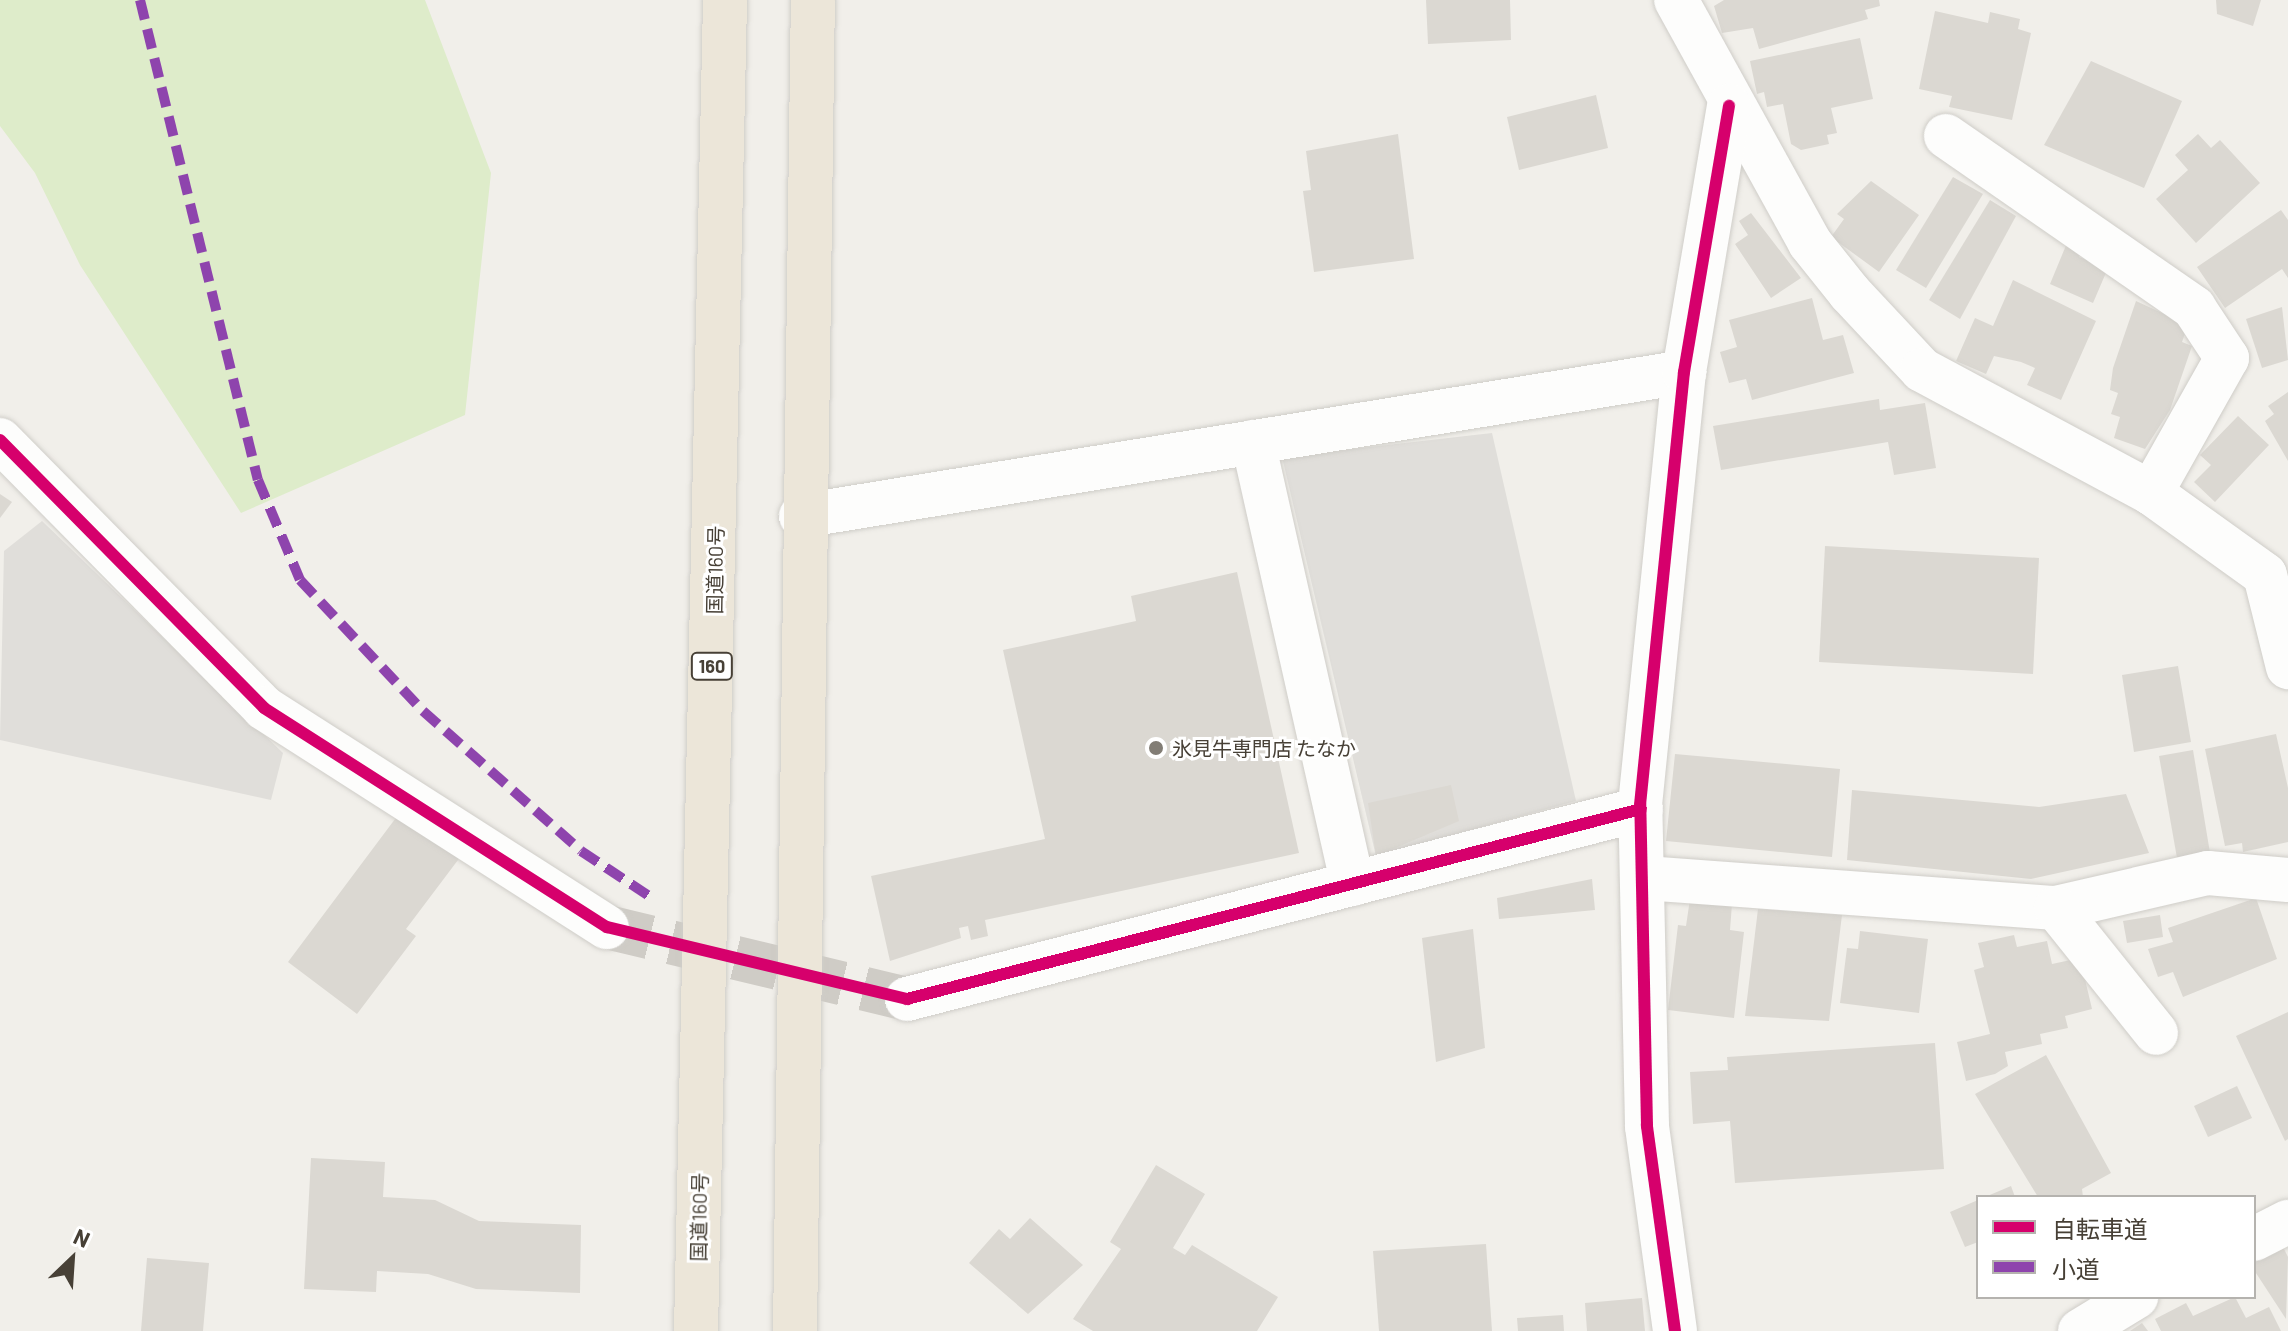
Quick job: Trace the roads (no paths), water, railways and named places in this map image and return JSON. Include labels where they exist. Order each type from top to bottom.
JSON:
[{"type":"highway","name":"国道160号","points":[[696,1331],[725,0]]},
{"type":"highway","points":[[795,1331],[801,516],[813,0]]},
{"type":"street","points":[[1676,0],[1729,106],[1810,243],[1922,370],[2151,493],[2265,575],[2288,667]]},
{"type":"street","points":[[1675,1331],[1647,1126],[1645,878],[1641,809],[1684,372],[1729,106]]},
{"type":"street","points":[[1946,136],[2194,308],[2227,358],[2151,493]]},
{"type":"street","points":[[801,516],[1684,372]]},
{"type":"street","points":[[0,440],[264,708],[607,927]]},
{"type":"street","points":[[1253,442],[1353,884]]},
{"type":"street","points":[[907,999],[1641,809]]},
{"type":"street","points":[[1645,878],[2056,908],[2208,873],[2288,880]]},
{"type":"street","points":[[2056,908],[2156,1033]]},
{"type":"street","points":[[2256,1238],[2288,1222]]},
{"type":"street","points":[[2080,1331],[2133,1299]]},
{"type":"tunnel","points":[[607,927],[907,999]]},
{"type":"place","name":"氷見牛専門店 たなか","points":[[1156,748]]}]
